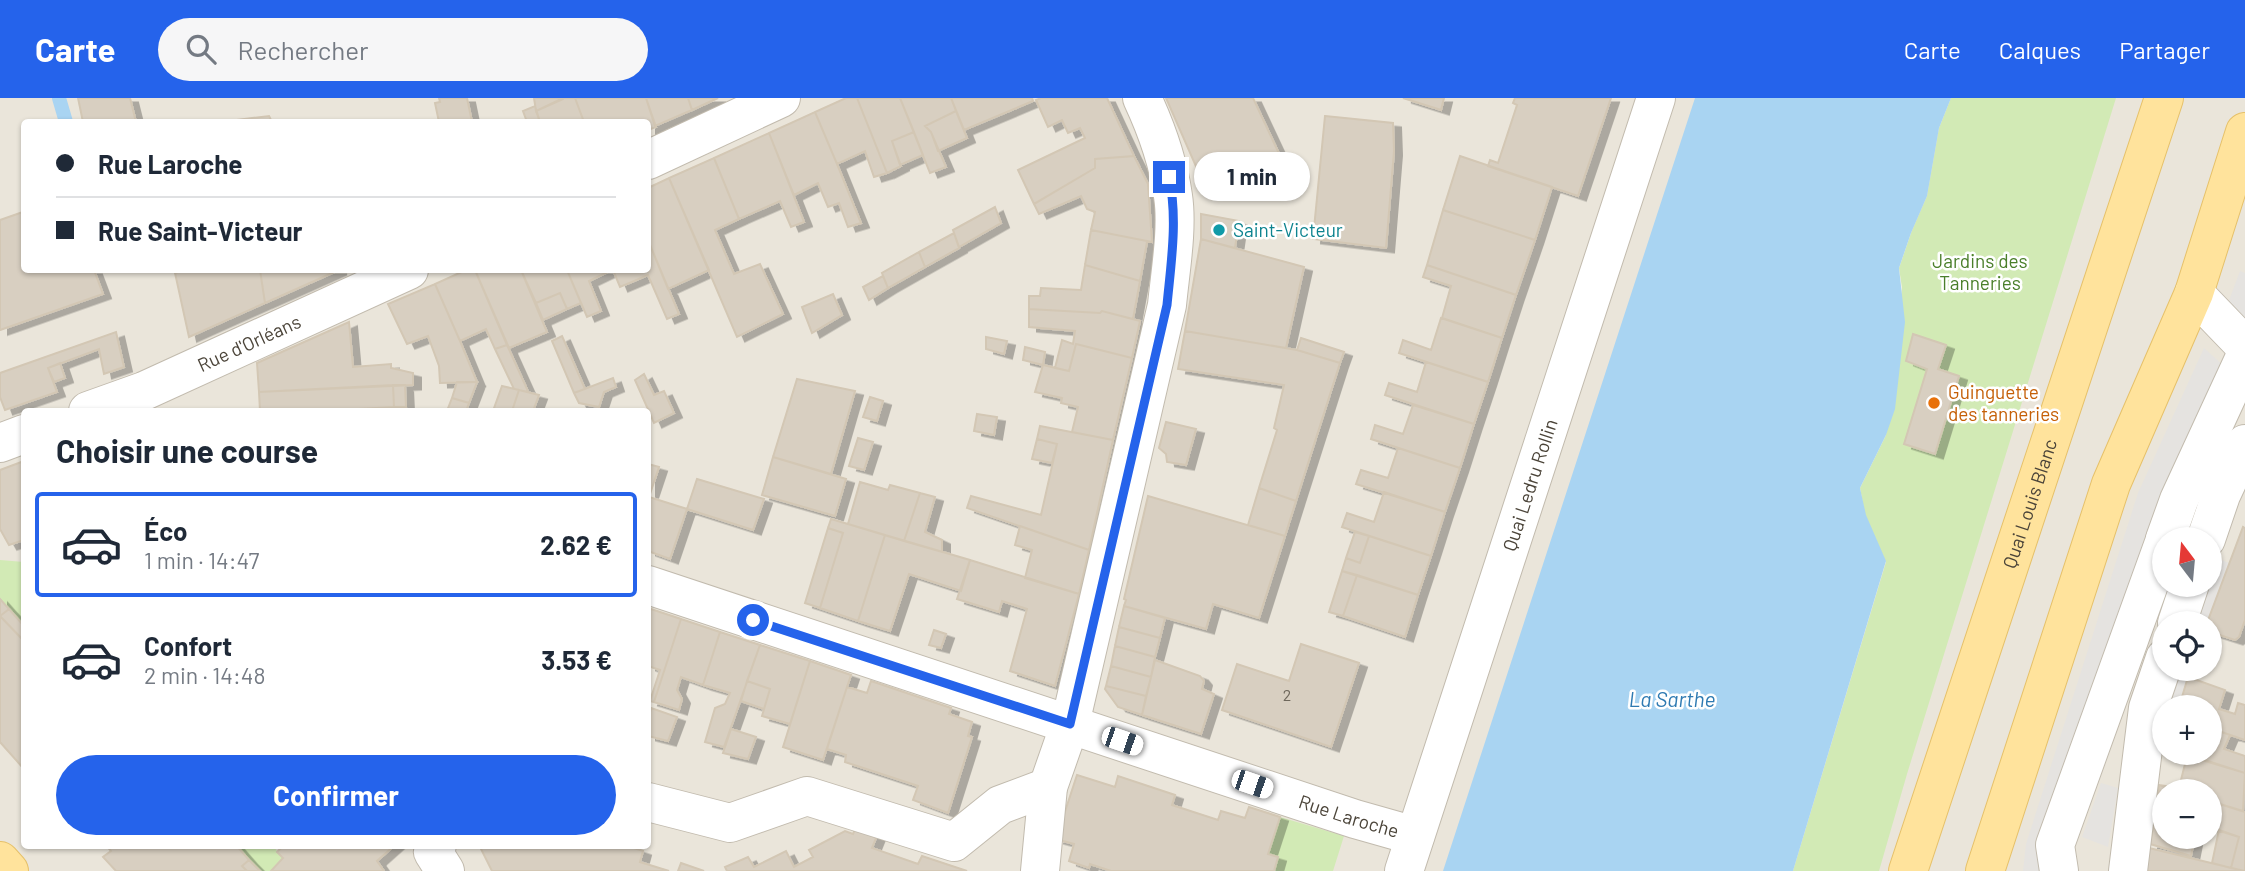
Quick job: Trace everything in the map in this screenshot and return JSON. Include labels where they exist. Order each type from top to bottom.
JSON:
[{"type":"main road","name":"Quai Louis Blanc","points":[[1908,871],[2164,98]]},
{"type":"main road","points":[[1985,871],[2111,484],[2194,293],[2245,132]]},
{"type":"main road","points":[[0,861],[9,871]]},
{"type":"street","points":[[651,159],[781,98]]},
{"type":"street","points":[[1040,871],[1048,787],[1070,724],[1167,305],[1174,198],[1159,135],[1142,98]]},
{"type":"street","name":"Quai Ledru Rollin","points":[[1409,854],[1657,98]]},
{"type":"street","name":"Rue d'Orléans","points":[[96,408],[144,391],[402,273]]},
{"type":"street","points":[[2194,293],[2245,346]]},
{"type":"street","points":[[2170,527],[2179,500],[2245,357]]},
{"type":"street","points":[[144,391],[170,408]]},
{"type":"street","points":[[0,443],[21,436]]},
{"type":"street","points":[[2210,527],[2221,495],[2245,444]]},
{"type":"street","points":[[2059,871],[2055,845],[2152,576]]},
{"type":"street","name":"Rue Laroche","points":[[651,586],[1355,819],[1409,854]]},
{"type":"street","points":[[2128,871],[2148,708],[2157,681]]},
{"type":"street","points":[[651,803],[730,823],[807,796],[954,842],[1000,805],[1048,787]]},
{"type":"street","points":[[435,849],[433,852],[444,871]]},
{"type":"shaded area","points":[[0,98],[1836,98],[1636,871],[0,871]]},
{"type":"shaded area","points":[[1951,98],[2245,98],[2245,871],[1793,871],[1886,562],[1865,515],[1886,435],[1911,233],[1939,128]]},
{"type":"shaded area","points":[[2240,271],[2245,273],[2245,331],[2225,311]]},
{"type":"shaded area","points":[[2204,348],[2235,376],[2181,527],[2152,527],[2152,597],[2156,597],[2059,871],[2023,871],[2026,844],[2138,493]]},
{"type":"shaded area","points":[[2222,560],[2229,563],[2222,582]]},
{"type":"shaded area","points":[[2194,597],[2217,597],[2211,611],[2188,611]]},
{"type":"shaded area","points":[[2164,681],[2187,681],[2183,695],[2159,695]]},
{"type":"shaded area","points":[[2101,783],[2118,788],[2108,847],[2082,837]]},
{"type":"green space","name":"Jardins des Tanneries","points":[[1951,98],[2116,98],[1879,871],[1793,871],[1886,562],[1865,515],[1860,488],[1886,435],[1902,288],[1899,268],[1927,196],[1939,128]]},
{"type":"green space","points":[[0,560],[21,562],[21,623],[0,599]]},
{"type":"green space","points":[[1280,817],[1344,836],[1333,871],[1274,871],[1278,858],[1268,854]]},
{"type":"green space","points":[[240,849],[275,849],[283,858],[271,871],[260,871]]},
{"type":"water","name":"La Sarthe","points":[[1695,98],[1951,98],[1939,128],[1927,196],[1899,268],[1905,322],[1895,409],[1886,435],[1860,488],[1866,515],[1886,561],[1793,871],[1443,871]]},
{"type":"building","points":[[78,98],[130,98],[135,119],[82,119]]},
{"type":"building","points":[[439,98],[467,98],[471,119],[438,119],[435,103],[440,102]]},
{"type":"building","points":[[534,98],[563,98],[563,99],[536,111]]},
{"type":"building","points":[[563,98],[575,98],[583,119],[539,119],[536,111]]},
{"type":"building","points":[[575,98],[646,98],[656,127],[651,129],[651,119],[583,119]]},
{"type":"building","points":[[646,98],[688,98],[692,110],[655,126]]},
{"type":"building","points":[[688,98],[718,98],[692,110]]},
{"type":"building","points":[[846,98],[857,98],[887,173],[874,177],[865,151],[837,164],[815,112]]},
{"type":"building","points":[[857,98],[900,98],[914,132],[892,141],[901,166],[887,173]]},
{"type":"building","points":[[900,98],[951,98],[956,111],[925,126],[931,132],[946,167],[930,173]]},
{"type":"building","points":[[951,98],[1032,98],[1033,101],[964,130]]},
{"type":"building","points":[[1107,98],[1134,156],[1095,159],[1095,168],[1034,204],[1018,170],[1085,138],[1080,128],[1068,133],[1062,120],[1048,127],[1036,100]]},
{"type":"building","points":[[1166,98],[1253,98],[1282,160],[1198,171]]},
{"type":"building","points":[[1403,98],[1444,98],[1441,110]]},
{"type":"building","points":[[1515,98],[1611,98],[1578,196],[1488,166],[1490,160],[1498,163],[1517,105],[1513,103]]},
{"type":"building","points":[[535,106],[539,119],[526,119],[523,111]]},
{"type":"building","points":[[956,111],[967,138],[938,151],[931,132],[925,126]]},
{"type":"building","points":[[815,112],[861,223],[848,227],[839,203],[828,207],[818,183],[794,195],[769,133]]},
{"type":"building","points":[[269,116],[270,119],[244,119]]},
{"type":"building","points":[[1325,116],[1393,123],[1394,151],[1386,248],[1313,239]]},
{"type":"building","points":[[914,132],[923,155],[900,165],[892,141]]},
{"type":"building","points":[[769,133],[804,222],[791,227],[780,201],[739,219],[714,158]]},
{"type":"building","points":[[1134,156],[1148,184],[1152,242],[1091,230],[1095,212],[1087,209],[1081,196],[1039,214],[1034,204],[1095,168],[1095,159]]},
{"type":"building","points":[[1460,156],[1552,187],[1535,240],[1443,210]]},
{"type":"building","points":[[714,158],[739,219],[715,230],[734,274],[760,264],[783,314],[737,337],[669,178]]},
{"type":"building","points":[[669,178],[709,270],[668,289],[651,247],[651,187]]},
{"type":"building","points":[[995,207],[1001,223],[959,247],[953,230]]},
{"type":"building","points":[[1443,210],[1535,240],[1516,295],[1427,265]]},
{"type":"building","points":[[21,213],[21,273],[95,273],[103,294],[0,330],[0,220]]},
{"type":"building","name":"Saint-Victeur","points":[[1201,214],[1239,221],[1235,248],[1201,239]]},
{"type":"building","points":[[1091,230],[1152,242],[1147,242],[1140,281],[1085,265]]},
{"type":"building","points":[[954,233],[959,248],[925,267],[919,252]]},
{"type":"building","points":[[1201,239],[1304,267],[1286,348],[1185,331]]},
{"type":"building","points":[[651,247],[679,314],[667,319],[648,275],[620,287],[614,273],[651,273]]},
{"type":"building","points":[[919,252],[925,267],[888,288],[882,273]]},
{"type":"building","points":[[1085,265],[1140,281],[1133,319],[1102,311],[1029,309],[1029,296],[1040,296],[1041,288],[1081,290]]},
{"type":"building","points":[[1427,265],[1516,295],[1502,338],[1442,318],[1451,286],[1423,277]]},
{"type":"building","points":[[175,273],[260,273],[265,303],[189,337]]},
{"type":"building","points":[[260,273],[332,273],[265,303]]},
{"type":"building","points":[[459,273],[476,273],[507,345],[495,349],[486,329],[460,341],[435,284]]},
{"type":"building","points":[[476,273],[522,273],[547,332],[509,348]]},
{"type":"building","points":[[522,273],[568,273],[581,303],[567,309],[560,293],[536,303]]},
{"type":"building","points":[[568,273],[606,273],[589,281],[601,311],[587,317]]},
{"type":"building","points":[[883,276],[888,288],[869,300],[863,287]]},
{"type":"building","points":[[435,284],[477,382],[440,383],[439,366],[428,336],[407,344],[388,304]]},
{"type":"building","points":[[560,293],[567,309],[543,320],[536,303]]},
{"type":"building","points":[[833,294],[842,315],[812,333],[802,307]]},
{"type":"building","points":[[1029,309],[1102,311],[1140,321],[1132,358],[1076,344],[1069,371],[1055,368],[1062,340],[1073,344],[1075,331],[1029,327]]},
{"type":"building","points":[[1441,318],[1502,338],[1488,382],[1399,353],[1403,340],[1431,350]]},
{"type":"building","points":[[349,322],[353,367],[391,364],[391,368],[413,373],[413,385],[259,392],[257,363]]},
{"type":"building","points":[[1185,331],[1297,350],[1340,363],[1296,501],[1259,488],[1277,430],[1274,428],[1284,385],[1178,369]]},
{"type":"building","points":[[116,332],[124,367],[104,374],[99,349],[48,368],[57,392],[5,410],[0,397],[0,373]]},
{"type":"building","points":[[1913,334],[1946,345],[1938,369],[1959,376],[1935,454],[1904,444],[1927,369],[1906,361]]},
{"type":"building","points":[[562,336],[585,389],[574,393],[552,341]]},
{"type":"building","points":[[986,337],[1007,341],[1004,354],[986,349]]},
{"type":"building","points":[[1301,338],[1344,352],[1340,363],[1297,350]]},
{"type":"building","points":[[1076,344],[1132,358],[1113,440],[1072,432],[1078,407],[1061,403],[1062,398],[1035,392],[1043,365],[1069,371]]},
{"type":"building","points":[[507,345],[528,392],[514,389],[495,349]]},
{"type":"building","points":[[1025,347],[1045,352],[1043,365],[1023,360]]},
{"type":"building","points":[[1426,362],[1488,382],[1474,424],[1385,395],[1389,383],[1417,392]]},
{"type":"building","points":[[60,363],[65,378],[54,382],[48,368]]},
{"type":"building","points":[[644,374],[654,395],[664,391],[674,413],[654,423],[651,408],[647,408],[635,380]]},
{"type":"building","points":[[613,378],[616,387],[604,392],[599,407],[579,403],[574,393]]},
{"type":"building","points":[[797,379],[855,391],[831,474],[773,457]]},
{"type":"building","points":[[457,382],[477,382],[469,403],[452,398]]},
{"type":"building","points":[[393,385],[405,385],[406,407],[394,407]]},
{"type":"building","points":[[393,385],[394,407],[260,408],[259,392]]},
{"type":"building","points":[[502,386],[519,390],[513,408],[494,408]]},
{"type":"building","points":[[519,390],[539,395],[534,408],[513,408]]},
{"type":"building","points":[[870,397],[883,401],[877,421],[863,417]]},
{"type":"building","points":[[452,398],[469,403],[467,408],[448,408]]},
{"type":"building","points":[[1413,405],[1474,424],[1460,468],[1371,439],[1375,425],[1403,434]]},
{"type":"building","points":[[977,414],[997,417],[994,435],[974,431]]},
{"type":"building","points":[[1166,422],[1196,429],[1186,465],[1167,462],[1166,454],[1159,448]]},
{"type":"building","points":[[1040,426],[1113,440],[1089,550],[967,508],[971,496],[1041,515],[1057,444],[1037,439]]},
{"type":"building","points":[[858,438],[873,442],[864,470],[849,466]]},
{"type":"building","points":[[1037,439],[1057,444],[1052,463],[1032,459]]},
{"type":"building","points":[[1398,448],[1460,468],[1445,512],[1356,484],[1361,470],[1388,478]]},
{"type":"building","points":[[773,457],[846,479],[835,516],[762,495]]},
{"type":"building","points":[[21,462],[21,541],[9,545],[0,529],[0,470]]},
{"type":"building","points":[[651,465],[659,467],[651,491]]},
{"type":"building","points":[[697,479],[764,499],[753,530],[687,509]]},
{"type":"building","points":[[860,482],[888,490],[890,485],[920,493],[904,541],[848,524]]},
{"type":"building","points":[[1259,488],[1296,501],[1285,536],[1248,525]]},
{"type":"building","points":[[1384,492],[1445,512],[1431,556],[1342,527],[1347,513],[1374,522]]},
{"type":"building","points":[[920,493],[935,497],[925,532],[942,540],[942,552],[904,541]]},
{"type":"building","points":[[1148,496],[1285,536],[1259,618],[1213,604],[1206,629],[1124,606]]},
{"type":"building","points":[[651,498],[687,509],[670,559],[651,552]]},
{"type":"building","points":[[831,519],[885,535],[858,621],[820,608],[843,533],[828,528]]},
{"type":"building","points":[[1020,526],[1089,550],[1079,594],[1025,578],[1032,550],[1015,545]]},
{"type":"building","points":[[2243,527],[2245,620],[2239,637],[2235,640],[2222,636],[2222,611],[2212,611],[2217,597],[2222,597],[2222,583]]},
{"type":"building","points":[[828,528],[843,533],[820,608],[805,603]]},
{"type":"building","points":[[1355,532],[1369,536],[1360,563],[1346,558]]},
{"type":"building","points":[[885,535],[970,560],[961,591],[909,574],[890,631],[858,621]]},
{"type":"building","points":[[1369,536],[1431,556],[1418,595],[1342,571],[1346,558],[1360,563]]},
{"type":"building","points":[[970,560],[1079,594],[1055,686],[1010,671],[1027,609],[1002,601],[999,612],[957,599]]},
{"type":"building","points":[[1342,571],[1357,575],[1343,616],[1329,612]]},
{"type":"building","points":[[1357,575],[1418,595],[1405,637],[1343,616]]},
{"type":"building","points":[[0,599],[9,609],[0,616]]},
{"type":"building","points":[[1124,606],[1165,618],[1160,638],[1119,627]]},
{"type":"building","points":[[9,609],[21,623],[21,638],[0,616]]},
{"type":"building","points":[[651,609],[681,619],[654,702],[651,698],[660,670],[651,667]]},
{"type":"building","points":[[0,616],[21,638],[21,766],[0,742]]},
{"type":"building","points":[[681,619],[720,632],[703,685],[681,677],[677,690],[682,699],[679,710],[654,702]]},
{"type":"building","points":[[1119,627],[1160,638],[1155,657],[1115,646]]},
{"type":"building","points":[[934,630],[946,634],[941,648],[929,645]]},
{"type":"building","points":[[720,632],[760,645],[724,747],[705,742],[715,708],[725,704],[730,693],[703,685]]},
{"type":"building","points":[[1301,644],[1359,663],[1331,747],[1222,710],[1237,664],[1289,681]]},
{"type":"building","points":[[760,645],[810,661],[790,724],[762,716],[770,689],[747,681]]},
{"type":"building","points":[[1115,646],[1155,657],[1151,677],[1111,666]]},
{"type":"building","points":[[1155,660],[1200,676],[1204,681],[1202,689],[1214,694],[1201,734],[1142,715]]},
{"type":"building","points":[[810,661],[851,675],[823,760],[783,747]]},
{"type":"building","points":[[1111,666],[1151,677],[1146,696],[1106,686]]},
{"type":"building","points":[[747,681],[770,689],[764,709],[741,701]]},
{"type":"building","points":[[871,681],[951,708],[949,714],[972,722],[968,736],[972,737],[948,813],[913,800],[918,786],[845,762],[846,755],[827,749],[847,687],[867,693]]},
{"type":"building","points":[[2187,681],[2199,681],[2225,690],[2222,700],[2222,695],[2183,695]]},
{"type":"building","points":[[1106,686],[1146,696],[1142,715],[1118,707],[1105,689]]},
{"type":"building","points":[[2238,703],[2245,705],[2245,740],[2222,732],[2222,710],[2235,714]]},
{"type":"building","points":[[651,708],[677,717],[668,741],[651,737]]},
{"type":"building","points":[[731,729],[756,737],[748,759],[723,753]]},
{"type":"building","points":[[2222,732],[2230,735],[2224,749],[2245,756],[2245,773],[2220,765]]},
{"type":"building","points":[[2185,765],[2218,765],[2245,773],[2243,811],[2222,805],[2222,779],[2181,779]]},
{"type":"building","points":[[1077,775],[1115,787],[1118,776],[1175,795],[1172,805],[1218,820],[1221,811],[1245,818],[1249,807],[1280,817],[1268,854],[1278,857],[1274,871],[1111,871],[1090,864],[1089,868],[1069,861],[1074,844],[1056,839]]},
{"type":"building","points":[[2222,805],[2245,812],[2245,871],[2231,868],[2239,837],[2222,832]]},
{"type":"building","points":[[857,825],[878,833],[872,848],[918,864],[922,856],[967,871],[727,871],[725,867],[748,857],[754,867],[786,851],[794,867],[813,857],[809,850],[845,831],[853,834]]},
{"type":"building","points":[[2222,831],[2239,837],[2231,868],[2212,863],[2215,849],[2222,849]]},
{"type":"building","points":[[2149,848],[2244,871],[2146,871]]},
{"type":"building","points":[[109,849],[239,849],[249,860],[242,866],[247,871],[116,871],[103,857],[111,851]]},
{"type":"building","points":[[280,849],[390,849],[377,861],[384,871],[271,871],[283,858],[277,852]]},
{"type":"building","points":[[481,849],[637,849],[643,851],[640,862],[669,871],[492,871]]},
{"type":"building","points":[[2167,849],[2192,849],[2191,856]]},
{"type":"building","points":[[249,860],[260,871],[247,871],[242,866]]},
{"type":"building","points":[[681,863],[704,871],[678,871]]},
{"type":"waterway","points":[[59,98],[65,119]]},
{"type":"place","name":"Saint-Victeur","points":[[1219,230]]},
{"type":"place","name":"Guinguette des tanneries","points":[[1934,403]]},
{"type":"route","points":[[753,620],[1070,724],[1167,305],[1174,198],[1169,177]]}]
